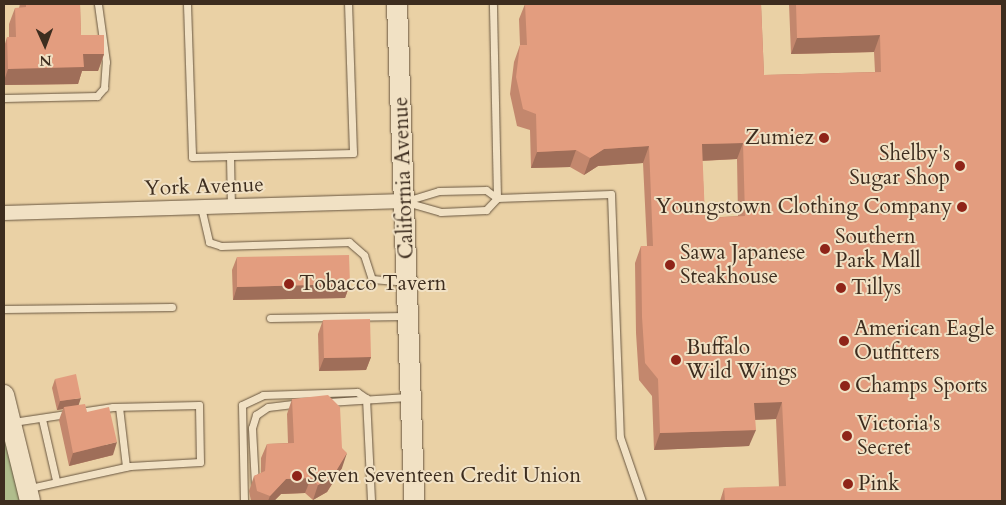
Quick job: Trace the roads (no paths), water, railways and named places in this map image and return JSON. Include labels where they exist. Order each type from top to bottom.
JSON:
[{"type":"street","name":"California Avenue","points":[[397,4],[414,501]]},
{"type":"street","name":"York Avenue","points":[[4,213],[405,201]]},
{"type":"street","points":[[4,395],[28,495]]},
{"type":"lane","points":[[4,98],[97,96],[104,88],[106,62],[98,4]]},
{"type":"lane","points":[[187,4],[192,157],[353,153],[348,4]]},
{"type":"lane","points":[[405,201],[441,212],[486,210],[497,198],[493,4]]},
{"type":"lane","points":[[230,156],[231,206]]},
{"type":"lane","points":[[405,201],[439,191],[486,190],[497,198],[611,194],[620,437],[642,501]]},
{"type":"lane","points":[[201,207],[204,232],[215,244],[349,242],[364,255],[372,279],[408,282]]},
{"type":"lane","points":[[4,309],[172,307]]},
{"type":"lane","points":[[270,318],[409,316]]},
{"type":"lane","points":[[244,501],[242,404],[263,395],[357,392],[366,398]]},
{"type":"lane","points":[[255,484],[252,428],[256,415],[268,407],[366,398],[411,397]]},
{"type":"lane","points":[[366,398],[372,501]]},
{"type":"lane","points":[[11,423],[119,407],[198,405],[200,462],[126,467],[56,480],[28,495]]},
{"type":"lane","points":[[119,407],[126,467]]},
{"type":"lane","points":[[42,418],[56,480]]},
{"type":"place","name":"Zumiez","points":[[824,138]]},
{"type":"place","name":"Shelby's Sugar Shop","points":[[960,166]]},
{"type":"place","name":"Youngstown Clothing Company","points":[[962,207]]},
{"type":"place","name":"Southern Park Mall","points":[[825,249]]},
{"type":"place","name":"Sawa Japanese Steakhouse","points":[[670,265]]},
{"type":"place","name":"Tobacco Tavern","points":[[289,284]]},
{"type":"place","name":"Tillys","points":[[841,288]]},
{"type":"place","name":"American Eagle Outfitters","points":[[844,341]]},
{"type":"place","name":"Buffalo Wild Wings","points":[[676,360]]},
{"type":"place","name":"Champs Sports","points":[[845,386]]},
{"type":"place","name":"Victoria's Secret","points":[[847,436]]},
{"type":"place","name":"Seven Seventeen Credit Union","points":[[297,476]]},
{"type":"place","name":"Pink","points":[[848,484]]}]
